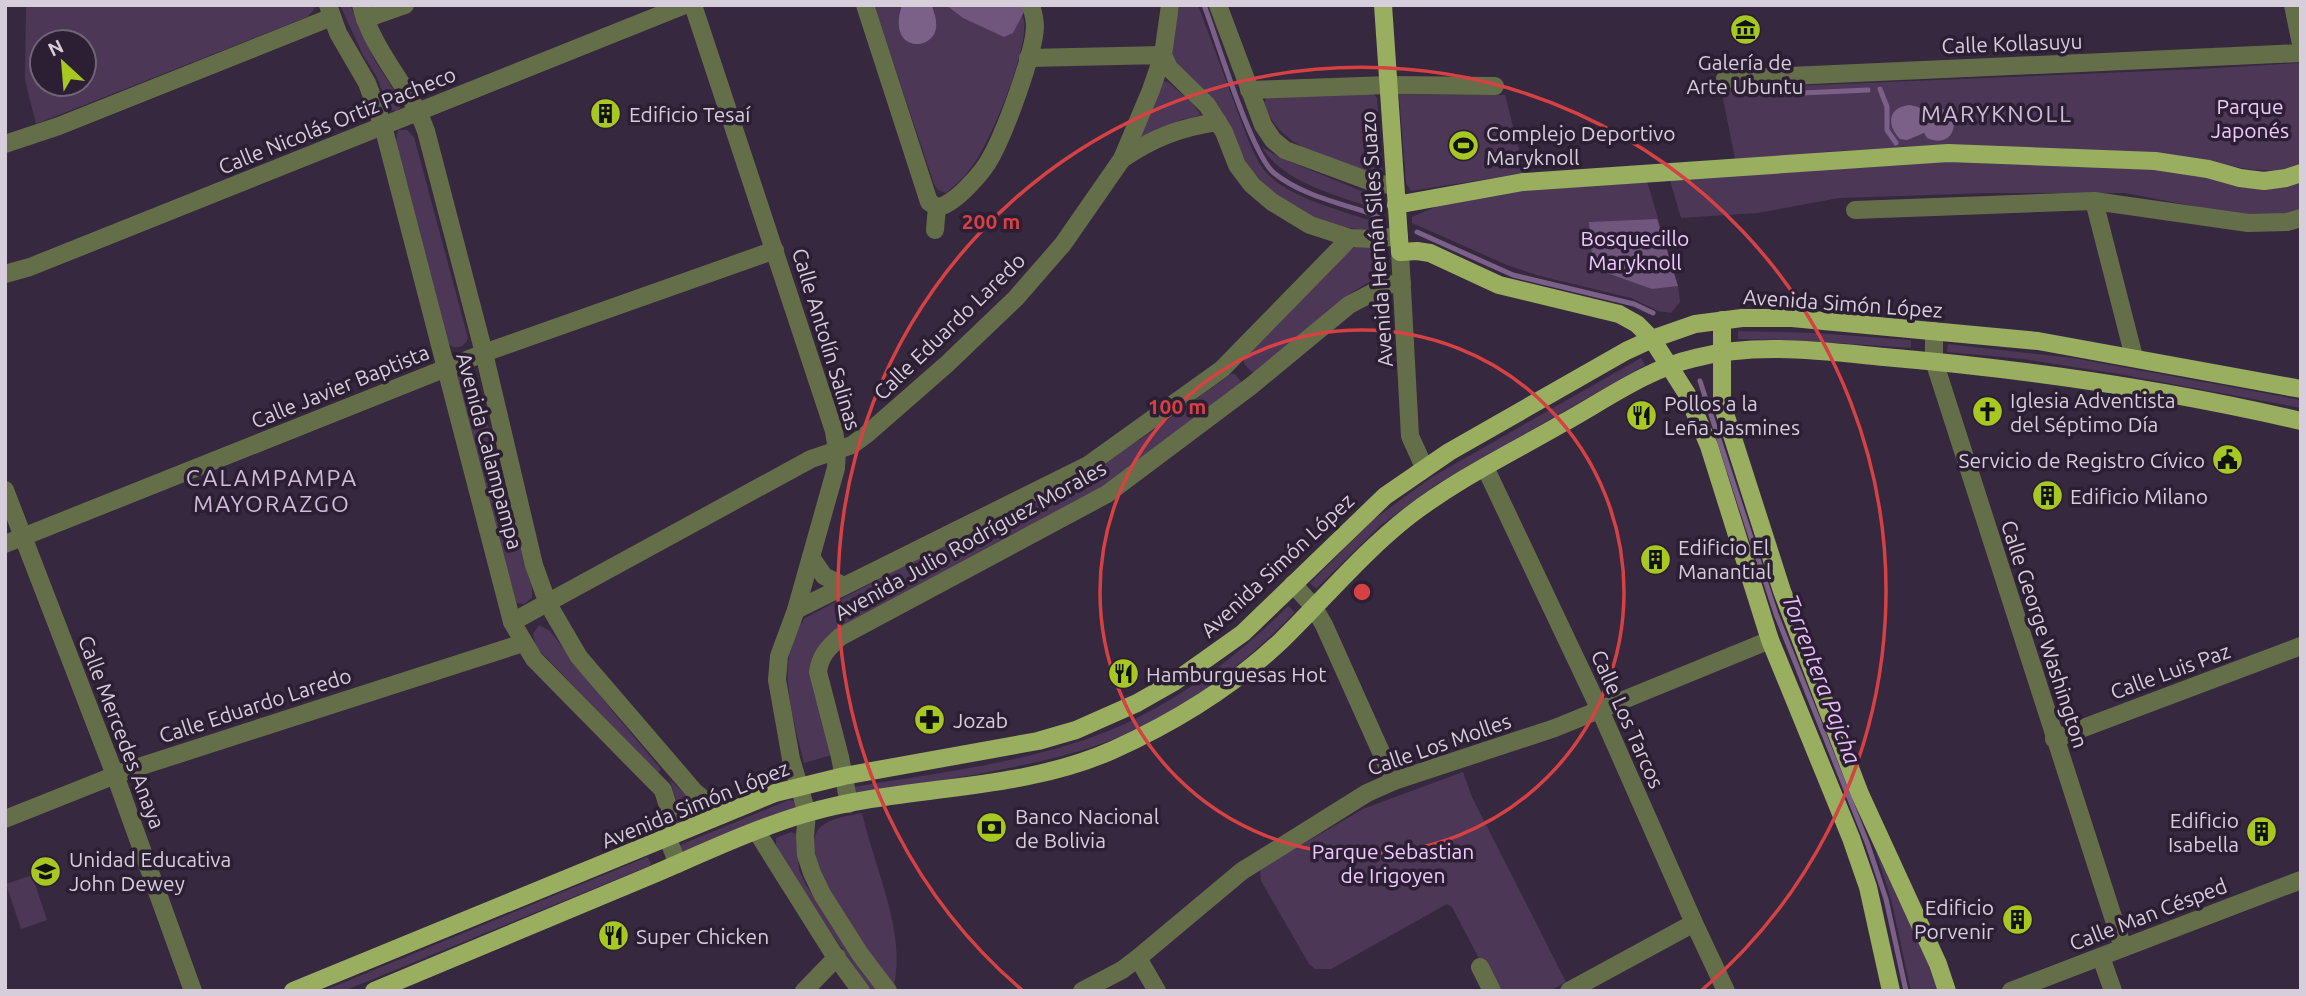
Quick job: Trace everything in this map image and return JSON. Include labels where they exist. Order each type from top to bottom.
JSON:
[{"type":"main road","name":"Avenida Hernán Siles Suazo","points":[[1383,5],[1400,244]]},
{"type":"main road","points":[[1396,205],[1523,182],[1948,153],[2155,161],[2264,181],[2301,173]]},
{"type":"main road","points":[[1400,244],[1430,253],[1499,285],[1619,314],[1637,324],[1652,339],[1695,408],[1770,640],[1852,838],[1868,887],[1891,991]]},
{"type":"main road","name":"Avenida Simón López","points":[[293,991],[800,785],[1038,741],[1109,717],[1174,682],[1243,633],[1385,496],[1424,467],[1626,351],[1695,324],[1722,320],[1792,318],[2038,341],[2301,389]]},
{"type":"main road","points":[[1722,320],[1722,404],[1782,591],[1860,794],[1938,964],[1947,991]]},
{"type":"main road","points":[[374,991],[807,813],[1040,773],[1108,752],[1178,716],[1264,656],[1374,545],[1448,487],[1647,376],[1689,359],[1723,352],[1774,349],[1934,361],[2080,379],[2301,421]]},
{"type":"street","points":[[363,12],[405,5]]},
{"type":"street","name":"Calle Nicolás Ortiz Pacheco","points":[[5,274],[43,262],[685,5]]},
{"type":"street","name":"Calle Antolín Salinas","points":[[693,5],[834,431],[836,468],[796,610],[779,656],[777,680],[791,759],[807,813],[806,855],[817,884],[860,954],[888,991]]},
{"type":"street","points":[[865,5],[929,202],[937,207],[952,202],[991,158],[1008,119],[1028,58],[1035,27],[1031,5]]},
{"type":"street","name":"Calle Eduardo Laredo","points":[[512,622],[811,459],[852,445],[947,364],[1016,298],[1063,244],[1122,159],[1147,102],[1163,55],[1170,5]]},
{"type":"street","points":[[1218,5],[1263,125],[1273,140],[1285,150],[1377,184],[1394,185]]},
{"type":"street","points":[[2293,5],[2301,44]]},
{"type":"street","points":[[5,144],[59,127],[330,11]]},
{"type":"street","name":"Avenida Calampampa","points":[[330,11],[349,54],[367,83],[383,127],[512,622],[523,643],[553,680],[663,790],[668,806],[668,839],[678,864]]},
{"type":"street","name":"Avenida Calampampa","points":[[363,12],[376,46],[420,112],[484,353],[534,565],[548,604],[579,657],[674,768],[722,815]]},
{"type":"street","name":"Calle Kollasuyu","points":[[1725,79],[2301,53]]},
{"type":"street","points":[[1028,58],[1163,55],[1169,68],[1207,105],[1224,132],[1237,165],[1272,202],[1310,225],[1350,238],[1400,244]]},
{"type":"street","points":[[1249,90],[1389,85],[1495,86]]},
{"type":"street","name":"Calle Eduardo Laredo","points":[[1122,159],[1167,133],[1192,125],[1218,122]]},
{"type":"street","points":[[1856,210],[2094,201],[2248,223],[2287,222],[2301,218]]},
{"type":"street","points":[[2094,201],[2134,357]]},
{"type":"street","points":[[935,230],[937,207]]},
{"type":"street","name":"Avenida Julio Rodríguez Morales","points":[[796,610],[1088,465],[1233,359],[1350,238]]},
{"type":"street","name":"Avenida Hernán Siles Suazo","points":[[1400,244],[1410,436],[1424,467]]},
{"type":"street","name":"Calle Javier Baptista","points":[[5,544],[444,368],[775,250]]},
{"type":"street","name":"Avenida Julio Rodríguez Morales","points":[[849,804],[818,672],[820,660],[829,647],[840,637],[1107,494],[1251,386],[1349,306],[1387,285],[1402,283]]},
{"type":"street","name":"Calle George Washington","points":[[1934,331],[1934,361],[2123,948]]},
{"type":"street","points":[[1233,359],[1251,386]]},
{"type":"street","name":"Calle Los Tarcos","points":[[1485,467],[1600,710],[1693,923],[1726,991]]},
{"type":"street","name":"Calle Mercedes Anaya","points":[[5,491],[115,775],[193,991]]},
{"type":"street","points":[[811,557],[824,576],[844,586]]},
{"type":"street","points":[[1293,584],[1313,606],[1324,625],[1394,781]]},
{"type":"street","name":"Calle Los Molles","points":[[1082,991],[1122,970],[1138,958],[1242,871],[1367,793],[1394,781],[1555,729],[1770,640]]},
{"type":"street","name":"Calle Eduardo Laredo","points":[[5,819],[115,775],[523,643]]},
{"type":"street","name":"Calle Luis Paz","points":[[2054,738],[2301,646]]},
{"type":"street","points":[[658,784],[674,768]]},
{"type":"street","points":[[757,832],[861,991]]},
{"type":"street","name":"Calle Man Césped","points":[[2011,991],[2301,880]]},
{"type":"street","points":[[1569,991],[1693,923]]},
{"type":"street","points":[[804,991],[837,957]]},
{"type":"street","points":[[2101,957],[2113,991]]},
{"type":"street","points":[[1138,958],[1157,991]]},
{"type":"street","points":[[1480,967],[1492,991]]},
{"type":"green space","points":[[26,5],[315,5],[307,17],[36,124],[30,98],[98,98],[98,28],[28,28],[28,92],[25,80]]},
{"type":"green space","points":[[340,5],[350,5],[375,61],[401,101],[397,111],[387,105],[377,77],[363,55]]},
{"type":"green space","points":[[874,5],[1020,7],[1024,35],[1007,95],[981,153],[967,173],[946,193],[938,190],[934,184]]},
{"type":"green space","points":[[946,5],[1023,5],[1025,10],[1013,33],[1004,37],[963,18]]},
{"type":"green space","points":[[1180,5],[1198,5],[1247,137],[1265,171],[1275,181],[1302,197],[1379,224],[1375,231],[1339,226],[1310,217],[1279,197],[1252,171],[1219,109],[1177,66],[1173,58],[1173,29]]},
{"type":"green space","name":"Parque Japonés","points":[[2301,63],[2301,164],[2271,170],[2149,154],[2019,147],[1898,148],[1735,159],[1721,89],[2198,69]]},
{"type":"green space","points":[[1163,81],[1168,82],[1192,103],[1201,115],[1180,120],[1138,139]]},
{"type":"green space","points":[[1373,93],[1377,98],[1382,176],[1330,159],[1296,144],[1282,133],[1271,119],[1264,103],[1267,97]]},
{"type":"green space","name":"Complejo Deportivo Maryknoll","points":[[1399,95],[1505,95],[1525,173],[1411,191],[1406,183]]},
{"type":"green space","points":[[398,130],[407,130],[414,137],[468,338],[458,347],[446,342],[396,142]]},
{"type":"green space","points":[[1262,147],[1281,158],[1376,197],[1382,211],[1299,180],[1284,171]]},
{"type":"green space","points":[[1951,159],[2093,164],[2301,181],[2301,212],[2286,217],[2234,214],[2125,193],[1989,193],[1839,198],[1758,213],[1681,218],[1669,177]]},
{"type":"green space","points":[[1647,181],[1678,286],[1680,302],[1671,313],[1658,311],[1631,298],[1536,275],[1507,265],[1412,223],[1412,217],[1444,203],[1490,193]]},
{"type":"green space","name":"Bosquecillo Maryknoll","points":[[1657,219],[1678,286],[1652,289],[1593,268],[1589,222]]},
{"type":"green space","points":[[1366,242],[1380,249],[1385,262],[1384,273],[1351,293],[1257,372],[1252,372],[1244,364],[1244,358],[1286,310],[1334,262]]},
{"type":"green space","points":[[1738,331],[1911,340],[1911,348],[1738,339]]},
{"type":"green space","points":[[1948,344],[2073,358],[2301,400],[2301,408],[2119,374],[2023,359],[1947,352]]},
{"type":"green space","points":[[1641,358],[1645,365],[1437,484],[1381,525],[1316,589],[1310,583],[1373,520],[1432,477]]},
{"type":"green space","points":[[463,369],[475,377],[532,588],[532,598],[524,604],[515,603],[455,372]]},
{"type":"green space","points":[[1231,374],[1235,374],[1242,383],[1102,489],[822,644],[811,662],[810,675],[832,755],[804,763],[791,708],[788,670],[795,635],[805,618],[1111,457],[1141,439]]},
{"type":"green space","points":[[1288,606],[1295,612],[1224,675],[1170,711],[1113,739],[1055,758],[969,776],[854,795],[853,787],[1027,756],[1113,729],[1194,685],[1243,648]]},
{"type":"green space","points":[[539,625],[550,631],[661,769],[658,773],[536,647],[533,634]]},
{"type":"green space","name":"Parque Sebastian de Irigoyen","points":[[1463,772],[1472,797],[1566,982],[1550,991],[1496,991],[1452,907],[1447,904],[1331,969],[1315,969],[1309,964],[1261,881],[1260,871],[1365,808]]},
{"type":"green space","points":[[670,780],[704,812],[674,825],[676,800]]},
{"type":"green space","points":[[789,800],[796,801],[796,808],[683,852],[679,848],[680,845]]},
{"type":"green space","points":[[862,813],[892,921],[897,965],[894,985],[856,933],[827,886],[814,844],[822,826],[838,818]]},
{"type":"green space","points":[[791,832],[796,834],[799,870],[806,885],[878,991],[870,991],[787,866],[776,845],[776,838]]},
{"type":"green space","points":[[1875,849],[1928,963],[1937,991],[1911,991],[1891,899]]},
{"type":"green space","points":[[647,857],[651,863],[649,866],[344,991],[323,991]]},
{"type":"green space","points":[[32,875],[47,920],[21,929],[6,884]]},
{"type":"shaded area","points":[[902,5],[932,5],[936,22],[935,32],[930,39],[914,44],[906,41],[899,22]]},
{"type":"shaded area","points":[[1910,105],[1918,107],[1926,114],[1938,109],[1947,111],[1954,124],[1948,138],[1939,141],[1927,138],[1924,133],[1907,140],[1900,139],[1891,122],[1893,113]]},
{"type":"waterway","name":"Torrentera Pajcha","points":[[1204,5],[1245,120],[1255,144],[1274,173],[1310,194],[1378,216]]},
{"type":"waterway","points":[[1880,89],[1887,107],[1887,130],[1896,143]]},
{"type":"waterway","points":[[1801,93],[1868,90]]},
{"type":"waterway","name":"Torrentera Pajcha","points":[[1417,232],[1513,275],[1634,304],[1653,313]]},
{"type":"waterway","name":"Torrentera Pajcha","points":[[1700,381],[1776,614],[1868,845],[1886,899],[1906,991]]},
{"type":"place","name":"Galería de Arte Ubuntu","points":[[1745,30]]},
{"type":"place","name":"Edificio Tesaí","points":[[606,114]]},
{"type":"place","name":"Complejo Deportivo Maryknoll","points":[[1463,145]]},
{"type":"place","name":"Iglesia Adventista del Séptimo Día","points":[[1987,412]]},
{"type":"place","name":"Pollos a la Leña Jasmines","points":[[1641,415]]},
{"type":"place","name":"Servicio de Registro Cívico","points":[[2228,460]]},
{"type":"place","name":"Edificio Milano","points":[[2047,496]]},
{"type":"place","name":"Edificio El Manantial","points":[[1655,559]]},
{"type":"place","name":"Hamburguesas Hot","points":[[1123,674]]},
{"type":"place","name":"Jozab","points":[[930,720]]},
{"type":"place","name":"Banco Nacional de Bolivia","points":[[992,828]]},
{"type":"place","name":"Edificio Isabella","points":[[2262,832]]},
{"type":"place","name":"Unidad Educativa John Dewey","points":[[46,871]]},
{"type":"place","name":"Edificio Porvenir","points":[[2017,919]]},
{"type":"place","name":"Super Chicken","points":[[613,936]]},
{"type":"district","name":"MARYKNOLL","points":[[1997,113]]},
{"type":"district","name":"CALAMPAMPA MAYORAZGO","points":[[272,490]]}]
